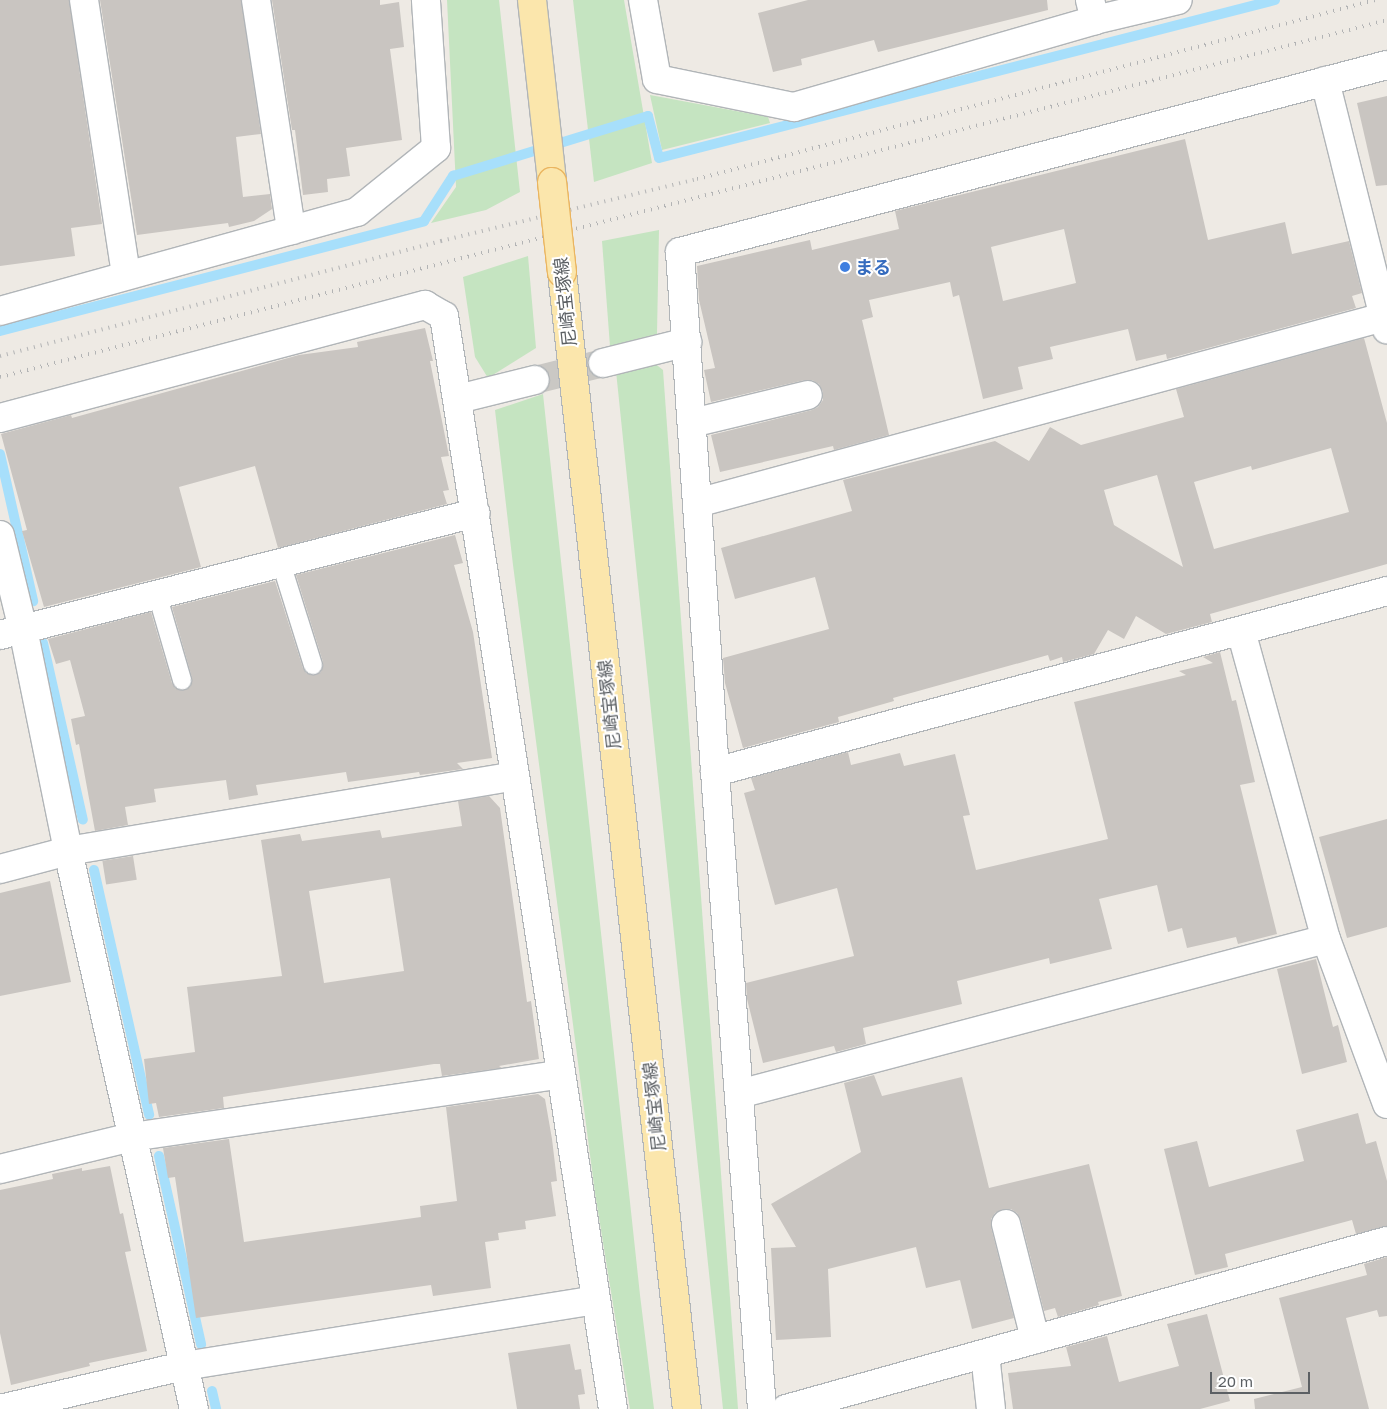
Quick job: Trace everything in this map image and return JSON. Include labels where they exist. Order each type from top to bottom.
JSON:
[{"type":"main road","name":"尼崎宝塚線","points":[[532,0],[687,1409]]},
{"type":"street","points":[[84,0],[126,275]]},
{"type":"street","points":[[256,0],[291,230]]},
{"type":"street","points":[[0,311],[357,212],[436,148],[426,0]]},
{"type":"street","points":[[643,0],[657,79],[794,107],[1093,10],[1178,0]]},
{"type":"street","points":[[762,1409],[715,772],[680,252],[1387,65]]},
{"type":"street","points":[[698,503],[1386,320],[1325,81]]},
{"type":"street","points":[[0,418],[425,305],[444,316],[476,513],[514,776],[613,1409]]},
{"type":"street","points":[[603,363],[687,342]]},
{"type":"street","points":[[458,399],[535,380]]},
{"type":"street","points":[[692,423],[808,395]]},
{"type":"street","points":[[11,632],[476,513]]},
{"type":"street","points":[[0,535],[11,632],[68,851],[194,1409]]},
{"type":"street","points":[[715,772],[1387,591]]},
{"type":"street","points":[[1241,631],[1326,938],[1387,1104]]},
{"type":"street","points":[[0,869],[68,851],[514,776]]},
{"type":"street","points":[[739,1094],[1326,938]]},
{"type":"street","points":[[0,1169],[132,1137],[560,1075]]},
{"type":"street","points":[[1006,1224],[1035,1340]]},
{"type":"street","points":[[786,1409],[1387,1241]]},
{"type":"street","points":[[0,1408],[184,1366],[595,1300]]},
{"type":"street","points":[[985,1354],[991,1409]]},
{"type":"lane","points":[[281,563],[313,664]]},
{"type":"lane","points":[[157,594],[182,680]]},
{"type":"green space","points":[[447,0],[499,0],[520,192],[486,210],[431,223],[456,187]]},
{"type":"green space","points":[[573,0],[624,0],[652,163],[594,182]]},
{"type":"green space","points":[[650,95],[768,117],[770,123],[662,150]]},
{"type":"green space","points":[[659,230],[657,334],[610,346],[602,241]]},
{"type":"green space","points":[[528,256],[536,348],[488,378],[475,357],[463,277]]},
{"type":"green space","points":[[653,362],[663,370],[738,1409],[723,1409],[616,371]]},
{"type":"green space","points":[[543,394],[640,1295],[654,1409],[630,1409],[595,1193],[513,565],[495,410]]},
{"type":"building","points":[[0,0],[69,0],[102,224],[71,228],[75,256],[0,266]]},
{"type":"building","points":[[100,0],[241,0],[261,134],[236,137],[243,197],[270,194],[272,209],[254,221],[229,227],[228,223],[137,235]]},
{"type":"building","points":[[272,0],[380,0],[380,5],[399,2],[404,47],[390,49],[402,140],[346,148],[350,176],[327,179],[328,192],[303,195],[295,130],[292,130]]},
{"type":"building","points":[[808,0],[1047,0],[1048,10],[878,52],[874,40],[801,59],[802,65],[773,72],[758,13]]},
{"type":"building","points":[[1387,96],[1387,185],[1376,186],[1357,103]]},
{"type":"building","points":[[1185,139],[1208,240],[1285,222],[1292,254],[1349,241],[1362,293],[1352,296],[1356,308],[1167,359],[1166,354],[1136,361],[1128,329],[1050,347],[1053,359],[1018,367],[1023,389],[983,399],[959,295],[953,297],[950,282],[869,300],[873,317],[862,320],[889,435],[834,450],[833,446],[720,472],[711,435],[812,410],[818,407],[823,400],[823,392],[819,384],[812,380],[805,380],[711,402],[704,370],[715,368],[699,300],[697,266],[810,240],[812,250],[899,229],[895,211]],"holes":[[[1064,229],[1076,283],[1003,301],[991,247]]]},
{"type":"building","points":[[425,328],[433,361],[430,361],[449,456],[441,457],[449,490],[443,491],[447,504],[278,548],[255,466],[179,487],[201,567],[44,607],[22,531],[27,530],[1,434],[71,415],[72,418],[299,355],[358,347],[357,342]]},
{"type":"building","points":[[1364,338],[1387,423],[1387,564],[1210,614],[1212,622],[1166,634],[1136,616],[1124,639],[1108,630],[1094,654],[1063,662],[1062,657],[1050,661],[1048,655],[893,698],[894,701],[838,717],[839,722],[743,748],[725,683],[723,658],[829,629],[815,577],[735,599],[721,548],[852,511],[843,480],[995,441],[1029,461],[1050,427],[1081,445],[1184,417],[1176,389]],"holes":[[[1331,448],[1349,512],[1214,549],[1194,482],[1251,466],[1252,470]],[[1157,475],[1183,567],[1114,525],[1104,490]]]},
{"type":"building","points":[[455,535],[463,563],[454,565],[473,632],[492,758],[457,763],[463,769],[420,775],[419,772],[348,782],[346,772],[256,785],[258,795],[229,800],[226,780],[154,789],[156,802],[125,807],[128,825],[95,831],[79,744],[76,745],[71,719],[85,716],[70,660],[56,664],[48,639],[151,612],[172,683],[175,688],[184,690],[190,687],[192,678],[172,607],[275,581],[303,668],[306,673],[316,675],[321,672],[323,662],[296,575]]},
{"type":"building","points":[[1220,652],[1232,701],[1236,700],[1255,782],[1240,785],[1277,934],[1238,944],[1236,937],[1187,948],[1182,928],[1168,932],[1157,885],[1099,899],[1112,949],[1050,964],[1049,958],[957,981],[962,1004],[863,1028],[866,1044],[836,1052],[834,1046],[763,1063],[747,999],[746,983],[854,956],[837,888],[775,905],[744,793],[755,790],[751,778],[848,752],[851,765],[900,753],[904,766],[955,754],[970,815],[963,816],[976,870],[1108,839],[1074,702],[1186,675],[1179,671],[1213,663],[1203,657]]},
{"type":"building","points":[[489,796],[500,808],[527,1002],[531,1001],[539,1059],[499,1066],[502,1068],[442,1076],[440,1064],[434,1064],[223,1097],[224,1108],[159,1117],[156,1103],[149,1104],[144,1059],[195,1052],[187,987],[282,976],[261,840],[300,834],[302,841],[380,830],[382,838],[462,826],[458,801]],"holes":[[[390,878],[404,971],[324,983],[309,891]]]},
{"type":"building","points":[[1387,819],[1387,927],[1347,938],[1319,837]]},
{"type":"building","points":[[133,856],[137,880],[106,885],[102,861]]},
{"type":"building","points":[[50,881],[71,982],[0,996],[0,893]]},
{"type":"building","points":[[1316,959],[1333,1027],[1338,1025],[1347,1062],[1302,1074],[1277,969]]},
{"type":"building","points":[[874,1075],[882,1096],[962,1077],[989,1188],[1089,1164],[1122,1296],[1098,1302],[1099,1305],[1058,1317],[1055,1308],[1044,1311],[1021,1220],[1017,1213],[1011,1209],[1003,1209],[995,1213],[991,1219],[991,1227],[1014,1318],[972,1329],[960,1280],[926,1288],[916,1247],[828,1269],[831,1337],[776,1340],[771,1248],[796,1247],[771,1204],[861,1152],[844,1083]]},
{"type":"building","points":[[538,1094],[545,1099],[552,1139],[557,1181],[551,1182],[556,1216],[525,1221],[526,1229],[498,1233],[499,1240],[485,1242],[491,1288],[433,1296],[431,1285],[196,1318],[175,1177],[168,1178],[163,1148],[229,1139],[244,1242],[421,1217],[420,1206],[457,1201],[446,1107]]},
{"type":"building","points":[[1358,1113],[1366,1144],[1376,1141],[1387,1181],[1387,1226],[1356,1234],[1352,1220],[1225,1254],[1228,1267],[1195,1275],[1164,1149],[1197,1141],[1209,1187],[1304,1161],[1296,1130]]},
{"type":"building","points":[[110,1166],[120,1214],[123,1213],[131,1251],[125,1252],[147,1351],[89,1363],[90,1366],[11,1385],[0,1333],[0,1190],[53,1179],[52,1174],[82,1168],[82,1171]]},
{"type":"building","points":[[1387,1257],[1387,1316],[1379,1317],[1377,1310],[1346,1318],[1369,1409],[1255,1409],[1254,1399],[1302,1387],[1279,1298],[1367,1275],[1364,1264]]},
{"type":"building","points":[[1207,1314],[1230,1401],[1200,1409],[1013,1409],[1008,1373],[1071,1366],[1066,1347],[1107,1336],[1119,1382],[1179,1366],[1167,1324]]},
{"type":"building","points":[[570,1344],[575,1370],[581,1369],[585,1394],[578,1395],[580,1409],[517,1409],[508,1353]]},
{"type":"waterway","points":[[0,331],[424,221],[453,176],[648,116],[659,158],[1275,0]]},
{"type":"waterway","points":[[0,454],[33,601]]},
{"type":"waterway","points":[[43,643],[83,820]]},
{"type":"waterway","points":[[94,870],[149,1115]]},
{"type":"waterway","points":[[159,1156],[201,1344]]},
{"type":"waterway","points":[[212,1391],[216,1409]]},
{"type":"tunnel","points":[[535,380],[603,363]]},
{"type":"railway","points":[[0,356],[441,241],[697,179],[1375,0]]},
{"type":"railway","points":[[0,377],[1387,20]]},
{"type":"place","name":"まる","points":[[845,267]]}]
